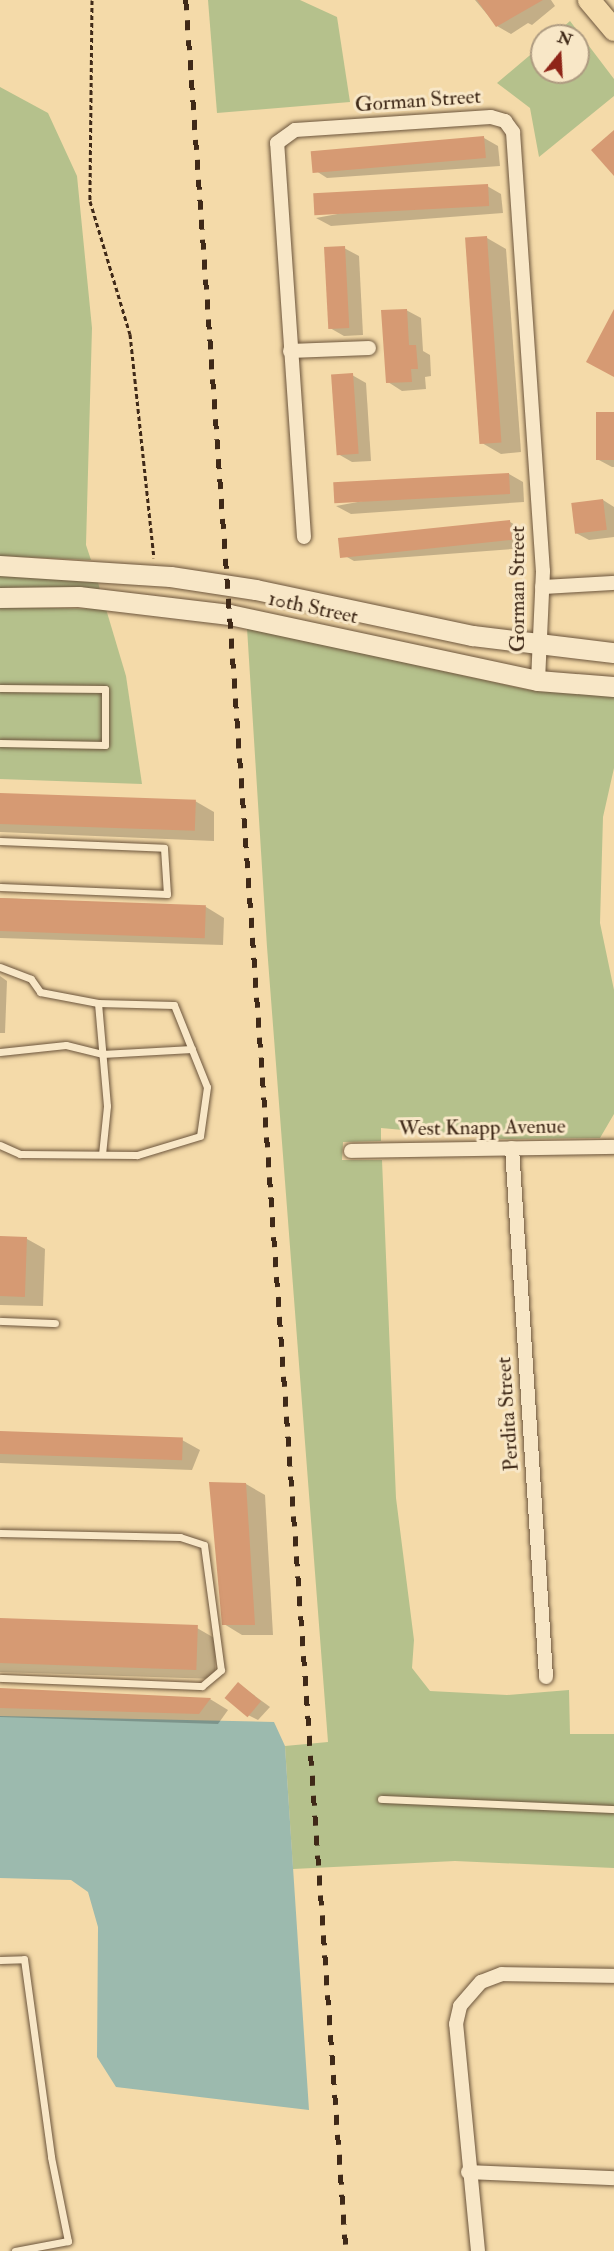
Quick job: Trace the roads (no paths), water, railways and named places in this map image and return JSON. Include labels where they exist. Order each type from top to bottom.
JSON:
[{"type":"main road","points":[[590,0],[614,30]]},
{"type":"street","name":"Gorman Street","points":[[304,537],[277,143],[295,130],[491,117],[505,122],[513,132],[542,587],[538,681]]},
{"type":"street","points":[[290,351],[369,348]]},
{"type":"street","name":"10th Street","points":[[0,566],[154,575],[302,601],[472,636],[614,653]]},
{"type":"street","points":[[154,575],[156,605]]},
{"type":"street","points":[[542,587],[614,583]]},
{"type":"street","name":"10th Street","points":[[0,598],[79,597],[156,605],[296,630],[538,681],[614,687]]},
{"type":"street","points":[[296,630],[302,601]]},
{"type":"street","name":"West Knapp Avenue","points":[[351,1151],[614,1147]]},
{"type":"street","name":"Perdita Street","points":[[512,1148],[546,1677]]},
{"type":"street","points":[[478,2251],[468,2172],[456,2024],[460,2006],[481,1982],[502,1974],[614,1976]]},
{"type":"street","points":[[468,2172],[614,2178]]},
{"type":"lane","points":[[0,688],[105,689],[105,746],[0,743]]},
{"type":"lane","points":[[0,841],[164,848],[167,894],[0,887]]},
{"type":"lane","points":[[0,967],[31,979],[40,992],[98,1003],[174,1005],[207,1087],[200,1136],[137,1155],[20,1154],[0,1145]]},
{"type":"lane","points":[[98,1003],[107,1106],[102,1154]]},
{"type":"lane","points":[[0,1052],[66,1046],[102,1054],[192,1049]]},
{"type":"lane","points":[[0,1321],[56,1323]]},
{"type":"lane","points":[[0,1533],[180,1537],[204,1545],[221,1670],[202,1686],[0,1678]]},
{"type":"lane","points":[[381,1799],[614,1809]]},
{"type":"lane","points":[[0,1960],[24,1959],[51,2157],[68,2241],[15,2251]]},
{"type":"railway","points":[[186,0],[346,2251]]}]
